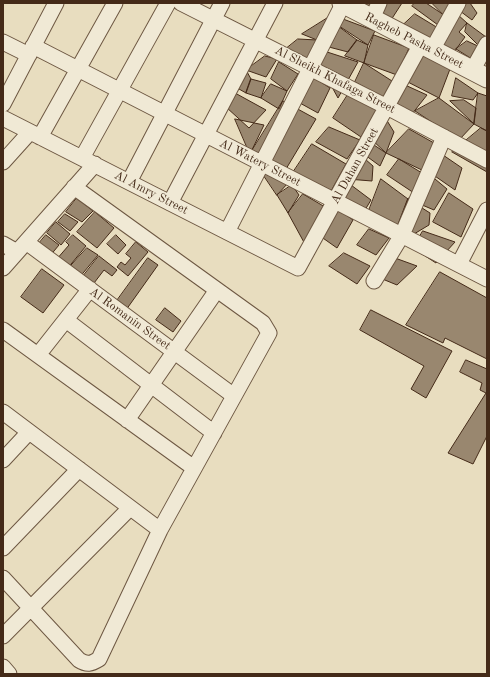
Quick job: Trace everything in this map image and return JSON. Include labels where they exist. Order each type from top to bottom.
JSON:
[{"type":"street","points":[[3,162],[35,134],[78,70],[115,3]]},
{"type":"street","points":[[3,268],[74,187],[88,161],[120,91],[168,3]]},
{"type":"street","name":"Al Sheikh Khafaga Street","points":[[181,3],[387,107],[487,160]]},
{"type":"street","points":[[129,182],[222,3]]},
{"type":"street","points":[[170,203],[275,3]]},
{"type":"street","points":[[227,232],[342,3]]},
{"type":"street","name":"Ragheb Pasha Street","points":[[342,3],[376,11],[426,47],[480,75]]},
{"type":"street","name":"Al Dahan Street","points":[[300,266],[387,107],[426,47],[458,3]]},
{"type":"street","points":[[3,104],[31,51],[51,5]]},
{"type":"street","name":"Al Watery Street","points":[[3,42],[31,51],[78,70],[487,279]]},
{"type":"street","points":[[480,75],[487,44]]},
{"type":"street","name":"Al Amry Street","points":[[3,118],[297,268],[300,266]]},
{"type":"street","points":[[374,281],[402,235],[444,137]]},
{"type":"street","points":[[3,578],[79,660],[86,664],[93,663],[98,659],[160,530],[269,333],[263,323],[74,187]]},
{"type":"street","points":[[459,264],[487,210]]},
{"type":"street","name":"Al Romanin Street","points":[[3,244],[21,247],[90,289],[234,396]]},
{"type":"street","points":[[38,355],[90,289]]},
{"type":"street","points":[[127,420],[217,290]]},
{"type":"street","points":[[66,320],[214,433]]},
{"type":"street","points":[[3,330],[194,468]]},
{"type":"street","points":[[3,412],[160,530]]},
{"type":"street","points":[[3,460],[29,432]]},
{"type":"street","points":[[3,548],[79,469]]},
{"type":"street","points":[[3,636],[130,508]]},
{"type":"street","points":[[3,667],[10,674]]},
{"type":"building","points":[[367,3],[402,3],[391,20],[364,7]]},
{"type":"building","points":[[415,3],[426,3],[444,15],[438,25],[412,6]]},
{"type":"building","points":[[432,3],[450,3],[444,15]]},
{"type":"building","points":[[464,3],[470,3],[477,13],[472,20],[460,11]]},
{"type":"building","points":[[415,14],[438,28],[432,39],[401,27]]},
{"type":"building","points":[[457,14],[467,23],[459,32],[465,37],[454,52],[441,44]]},
{"type":"building","points":[[332,15],[317,40],[302,34]]},
{"type":"building","points":[[343,19],[375,31],[368,45],[339,26]]},
{"type":"building","points":[[467,23],[486,37],[480,47],[465,32]]},
{"type":"building","points":[[338,26],[357,40],[348,52],[325,46]]},
{"type":"building","points":[[374,35],[409,48],[397,75],[364,63]]},
{"type":"building","points":[[298,39],[317,40],[306,62],[287,48]]},
{"type":"building","points":[[357,40],[368,45],[364,63],[345,56]]},
{"type":"building","points":[[467,41],[480,47],[472,59],[456,49]]},
{"type":"building","points":[[324,51],[358,62],[338,98],[320,65]]},
{"type":"building","points":[[265,56],[277,59],[266,77],[246,70]]},
{"type":"building","points":[[424,56],[450,69],[439,98],[402,79]]},
{"type":"building","points":[[279,62],[298,74],[287,91],[271,79]]},
{"type":"building","points":[[364,63],[392,81],[383,98],[355,82]]},
{"type":"building","points":[[246,70],[251,79],[246,93],[232,85]]},
{"type":"building","points":[[302,70],[330,88],[318,113],[289,97]]},
{"type":"building","points":[[456,78],[478,93],[473,100],[452,96]]},
{"type":"building","points":[[251,79],[266,83],[261,98],[246,93]]},
{"type":"building","points":[[271,84],[287,91],[279,109],[261,98]]},
{"type":"building","points":[[405,85],[427,95],[412,114],[391,99]]},
{"type":"building","points":[[235,93],[266,110],[249,128],[226,107]]},
{"type":"building","points":[[349,93],[379,108],[361,137],[333,118]]},
{"type":"building","points":[[478,93],[487,96],[487,131],[474,124]]},
{"type":"building","points":[[439,98],[474,124],[459,140],[415,111]]},
{"type":"building","points":[[464,100],[476,108],[474,124],[450,101]]},
{"type":"building","points":[[283,101],[316,119],[283,174],[250,154]]},
{"type":"building","points":[[235,119],[264,125],[250,154]]},
{"type":"building","points":[[386,119],[394,132],[386,153],[370,138]]},
{"type":"building","points":[[329,127],[360,140],[347,159],[316,142]]},
{"type":"building","points":[[481,128],[487,131],[487,172],[452,152]]},
{"type":"building","points":[[409,129],[434,143],[424,171],[386,153]]},
{"type":"building","points":[[371,143],[386,153],[380,166],[365,155]]},
{"type":"building","points":[[312,144],[346,164],[330,193],[292,174]]},
{"type":"building","points":[[443,155],[462,168],[455,190],[432,174]]},
{"type":"building","points":[[365,159],[373,166],[372,181],[347,179]]},
{"type":"building","points":[[399,159],[422,173],[414,193],[387,175]]},
{"type":"building","points":[[262,173],[289,182],[277,195]]},
{"type":"building","points":[[381,179],[408,199],[397,228],[368,213]]},
{"type":"building","points":[[435,179],[447,189],[434,210],[408,199]]},
{"type":"building","points":[[292,185],[299,195],[288,213],[277,195]]},
{"type":"building","points":[[351,185],[371,200],[362,215],[338,196]]},
{"type":"building","points":[[449,193],[473,209],[461,237],[433,222]]},
{"type":"building","points":[[303,194],[325,207],[306,246],[288,213]]},
{"type":"building","points":[[77,198],[93,211],[82,222],[66,212]]},
{"type":"building","points":[[408,199],[430,213],[429,225],[414,234],[397,228]]},
{"type":"building","points":[[338,209],[353,220],[337,248],[320,236]]},
{"type":"building","points":[[95,212],[114,228],[97,248],[77,232]]},
{"type":"building","points":[[65,214],[78,222],[70,231],[58,222]]},
{"type":"building","points":[[56,222],[70,234],[61,245],[47,233]]},
{"type":"building","points":[[369,229],[389,238],[376,255],[357,245]]},
{"type":"building","points":[[423,231],[455,242],[436,263],[413,248]]},
{"type":"building","points":[[46,235],[59,245],[49,257],[36,247]]},
{"type":"building","points":[[73,235],[86,246],[67,269],[56,260],[69,245],[66,242]]},
{"type":"building","points":[[116,235],[126,245],[118,254],[107,244]]},
{"type":"building","points":[[136,242],[148,252],[128,276],[117,267],[121,262],[125,265],[131,258],[126,254]]},
{"type":"building","points":[[87,248],[98,255],[79,278],[68,269]]},
{"type":"building","points":[[344,253],[370,266],[357,284],[329,266]]},
{"type":"building","points":[[99,256],[117,270],[112,276],[104,270],[91,287],[81,279]]},
{"type":"building","points":[[148,258],[158,265],[126,310],[116,302]]},
{"type":"building","points":[[395,258],[417,266],[397,285],[380,278]]},
{"type":"building","points":[[42,269],[64,285],[43,313],[21,297]]},
{"type":"building","points":[[440,272],[487,298],[487,359],[445,338],[443,343],[406,325]]},
{"type":"building","points":[[165,308],[181,321],[173,332],[156,320]]},
{"type":"building","points":[[371,310],[452,351],[426,398],[411,389],[424,366],[360,330]]},
{"type":"building","points":[[466,360],[487,369],[487,436],[473,464],[448,453],[486,393],[480,390],[482,383],[460,372]]}]
